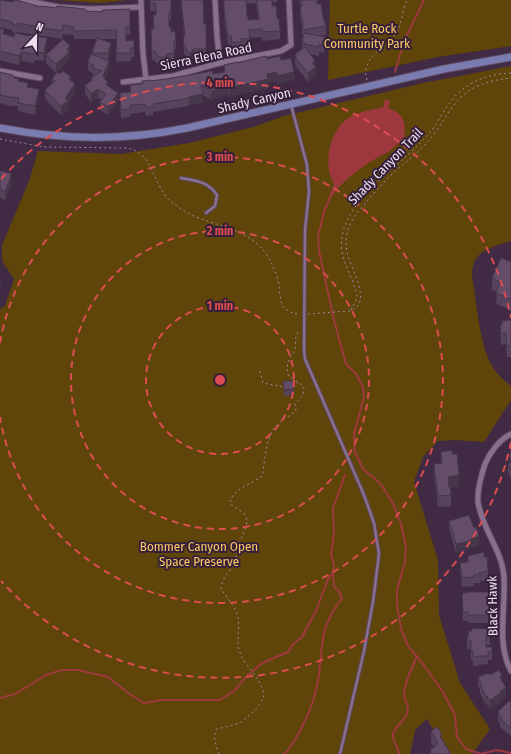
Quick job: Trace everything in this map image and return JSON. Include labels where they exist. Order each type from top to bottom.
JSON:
[{"type":"main road","name":"Shady Canyon","points":[[0,128],[70,138],[128,137],[161,133],[370,87],[444,69],[511,57]]},
{"type":"street","points":[[22,0],[59,7],[140,7]]},
{"type":"street","points":[[141,0],[142,54],[146,79]]},
{"type":"street","points":[[215,0],[220,63]]},
{"type":"street","name":"Sierra Elena Road","points":[[123,82],[173,76],[220,63],[281,51],[291,45],[289,0]]},
{"type":"street","points":[[0,71],[40,78]]},
{"type":"street","name":"Black Hawk","points":[[511,434],[498,444],[488,457],[478,489],[478,503],[500,559],[504,577],[504,643],[506,656],[511,671]]},
{"type":"lane","points":[[291,104],[307,165],[309,192],[305,230],[305,359],[364,495],[374,524],[379,554],[373,602],[364,651],[340,754]]},
{"type":"lane","points":[[181,178],[200,181],[212,187],[215,191],[217,195],[215,206],[206,213]]},
{"type":"path","points":[[370,87],[365,71],[369,62],[398,30],[407,0]]},
{"type":"path","name":"Shady Canyon Trail","points":[[350,311],[357,299],[357,294],[346,266],[341,245],[343,230],[350,215],[378,181],[427,136],[457,94],[472,83],[484,78],[497,74],[511,73]]},
{"type":"path","name":"Shady Canyon Trail","points":[[350,311],[357,306],[361,294],[359,284],[348,258],[346,245],[349,227],[356,215],[378,188],[427,142],[452,108],[465,94],[486,82],[511,78]]},
{"type":"path","points":[[0,139],[44,147],[126,148],[141,154],[149,162],[163,192],[178,208],[196,217],[241,232],[256,243],[266,254],[274,267],[280,299],[284,308],[292,313],[304,314],[350,311]]},
{"type":"path","points":[[219,754],[214,737],[217,729],[234,725],[244,720],[257,708],[263,698],[263,689],[248,667],[239,649],[237,615],[232,604],[221,589],[223,581],[235,560],[246,523],[246,517],[243,513],[230,503],[231,498],[237,491],[261,477],[270,437],[275,427],[279,422],[293,415],[296,410],[295,404],[303,396],[304,388],[288,375],[287,369],[287,362],[295,351],[296,335],[300,329]]},
{"type":"path","points":[[260,371],[263,383],[281,387],[295,386],[298,382]]},
{"type":"green space","points":[[57,0],[128,0],[100,3]]},
{"type":"green space","name":"Turtle Rock Community Park","points":[[330,0],[511,0],[511,46],[438,57],[328,80]]},
{"type":"green space","name":"Bommer Canyon Open Space Preserve","points":[[511,66],[511,241],[489,248],[479,255],[473,267],[472,276],[479,324],[485,349],[494,369],[511,386],[511,400],[484,442],[455,440],[438,441],[423,457],[414,482],[438,560],[439,615],[460,683],[490,729],[472,754],[448,754],[427,719],[415,730],[410,754],[0,754],[0,309],[5,306],[14,279],[2,261],[2,245],[29,181],[38,151],[121,154],[189,143],[253,127],[284,116],[423,83]]},
{"type":"shaded area","points":[[385,100],[390,101],[388,108],[398,113],[403,120],[405,128],[404,139],[388,152],[368,163],[348,178],[332,196],[330,194],[334,185],[329,172],[328,163],[330,148],[335,133],[344,121],[350,117],[362,112],[383,107]]},
{"type":"building","points":[[0,0],[14,2],[16,0],[41,7],[56,8],[57,6],[85,9],[85,11],[102,12],[102,10],[130,9],[130,27],[126,27],[126,41],[134,40],[134,48],[131,48],[131,53],[116,53],[116,30],[74,31],[74,27],[63,25],[62,31],[17,23],[17,25],[12,24],[12,22],[0,19]]},
{"type":"building","points":[[150,0],[171,0],[169,27],[171,27],[171,32],[175,31],[176,41],[174,41],[174,53],[166,54],[166,57],[158,57],[158,54],[155,53],[155,51],[152,52],[151,29],[154,29],[153,15],[156,15],[156,3],[150,3]]},
{"type":"building","points":[[181,0],[203,0],[204,24],[206,24],[206,49],[194,49],[190,53],[184,46],[183,36],[185,36]]},
{"type":"building","points":[[224,0],[246,0],[248,20],[259,19],[257,0],[272,0],[272,6],[276,6],[280,31],[262,32],[262,29],[249,30],[250,38],[241,39],[241,42],[232,42],[231,36],[228,36]]},
{"type":"building","points":[[302,0],[317,0],[317,4],[321,4],[326,26],[303,30],[300,7],[302,6]]},
{"type":"building","points":[[0,28],[4,29],[3,34],[14,37],[15,33],[47,38],[44,53],[34,51],[34,54],[22,52],[19,56],[0,51]]},
{"type":"building","points":[[304,33],[325,37],[324,45],[319,44],[319,47],[304,44],[302,41]]},
{"type":"building","points":[[97,38],[111,43],[108,53],[92,53]]},
{"type":"building","points":[[63,39],[70,46],[67,49],[69,52],[56,64],[46,55]]},
{"type":"building","points":[[305,47],[315,61],[312,63],[316,67],[308,73],[295,57],[297,56],[295,54]]},
{"type":"building","points":[[91,54],[109,61],[103,76],[108,83],[105,84],[118,93],[108,107],[100,102],[106,94],[98,89],[91,94],[85,85],[93,80],[91,78],[102,71],[93,68],[94,65],[90,64],[88,61]]},
{"type":"building","points":[[266,56],[267,59],[280,56],[281,60],[291,58],[294,72],[277,76],[277,72],[267,74],[268,79],[229,88],[228,86],[211,91],[201,85],[203,94],[153,104],[153,107],[146,107],[145,104],[130,105],[130,109],[121,110],[120,93],[131,92],[130,85],[143,84],[142,81],[166,79],[212,71],[213,74],[225,72],[224,65]]},
{"type":"building","points":[[63,71],[71,77],[69,79],[75,84],[65,98],[68,100],[61,106],[45,90],[55,81],[52,79],[57,72],[60,74]]},
{"type":"building","points":[[0,72],[13,75],[14,78],[19,79],[18,81],[28,83],[27,87],[39,89],[35,106],[18,103],[19,98],[0,95]]},
{"type":"building","points":[[0,171],[10,173],[11,176],[5,192],[0,189]]},
{"type":"building","points":[[501,258],[511,262],[511,299],[496,293],[500,282],[492,278]]},
{"type":"building","points":[[511,320],[511,346],[507,346],[506,333],[501,333],[500,325],[502,325],[502,321]]},
{"type":"building","points":[[283,381],[293,381],[294,389],[284,390]]},
{"type":"building","points":[[452,450],[452,454],[457,454],[459,475],[448,477],[451,495],[438,496],[434,464],[442,463],[441,452]]},
{"type":"building","points":[[511,462],[511,470],[508,464]]},
{"type":"building","points":[[469,515],[479,536],[469,541],[456,544],[449,521]]},
{"type":"building","points":[[484,552],[484,557],[487,557],[488,571],[474,575],[474,577],[462,578],[460,563],[468,562],[468,556]]},
{"type":"building","points":[[489,592],[488,615],[468,615],[468,612],[463,612],[462,593]]},
{"type":"building","points":[[472,628],[490,629],[490,636],[486,636],[486,647],[492,647],[492,652],[488,652],[488,656],[473,657],[473,651],[471,651],[471,640],[467,640],[469,631],[472,631]]},
{"type":"building","points":[[499,670],[502,676],[500,677],[506,688],[500,691],[501,693],[494,697],[495,698],[489,700],[487,696],[486,697],[478,677],[488,673],[490,675]]},
{"type":"building","points":[[509,701],[511,702],[511,728],[500,719],[502,717],[498,712]]},
{"type":"building","points":[[437,727],[442,734],[440,736],[451,754],[433,754],[430,750],[438,743],[431,731]]},
{"type":"waterway","points":[[395,72],[404,41],[424,0]]},
{"type":"waterway","points":[[332,193],[325,209],[318,236],[319,251],[334,320],[346,364],[356,374],[363,387],[364,397],[354,434],[355,452],[363,469],[381,484],[393,504],[401,524],[406,547],[405,562],[397,590],[397,605],[401,629],[408,646],[443,692],[455,715],[457,737],[466,749],[481,754],[496,750],[511,753]]},
{"type":"waterway","points":[[0,698],[15,694],[46,675],[62,670],[78,670],[108,677],[128,693],[144,703],[161,700],[220,700],[234,691],[246,677],[262,663],[288,652],[293,644],[302,637],[316,611],[328,579],[333,573],[334,565],[331,554],[334,533],[333,508],[345,475]]},
{"type":"waterway","points":[[284,754],[289,749],[298,734],[310,709],[318,679],[325,628],[336,606],[342,598],[338,590],[334,587],[333,573]]},
{"type":"waterway","points":[[399,754],[393,739],[393,734],[407,714],[408,708],[404,690],[417,656]]}]
